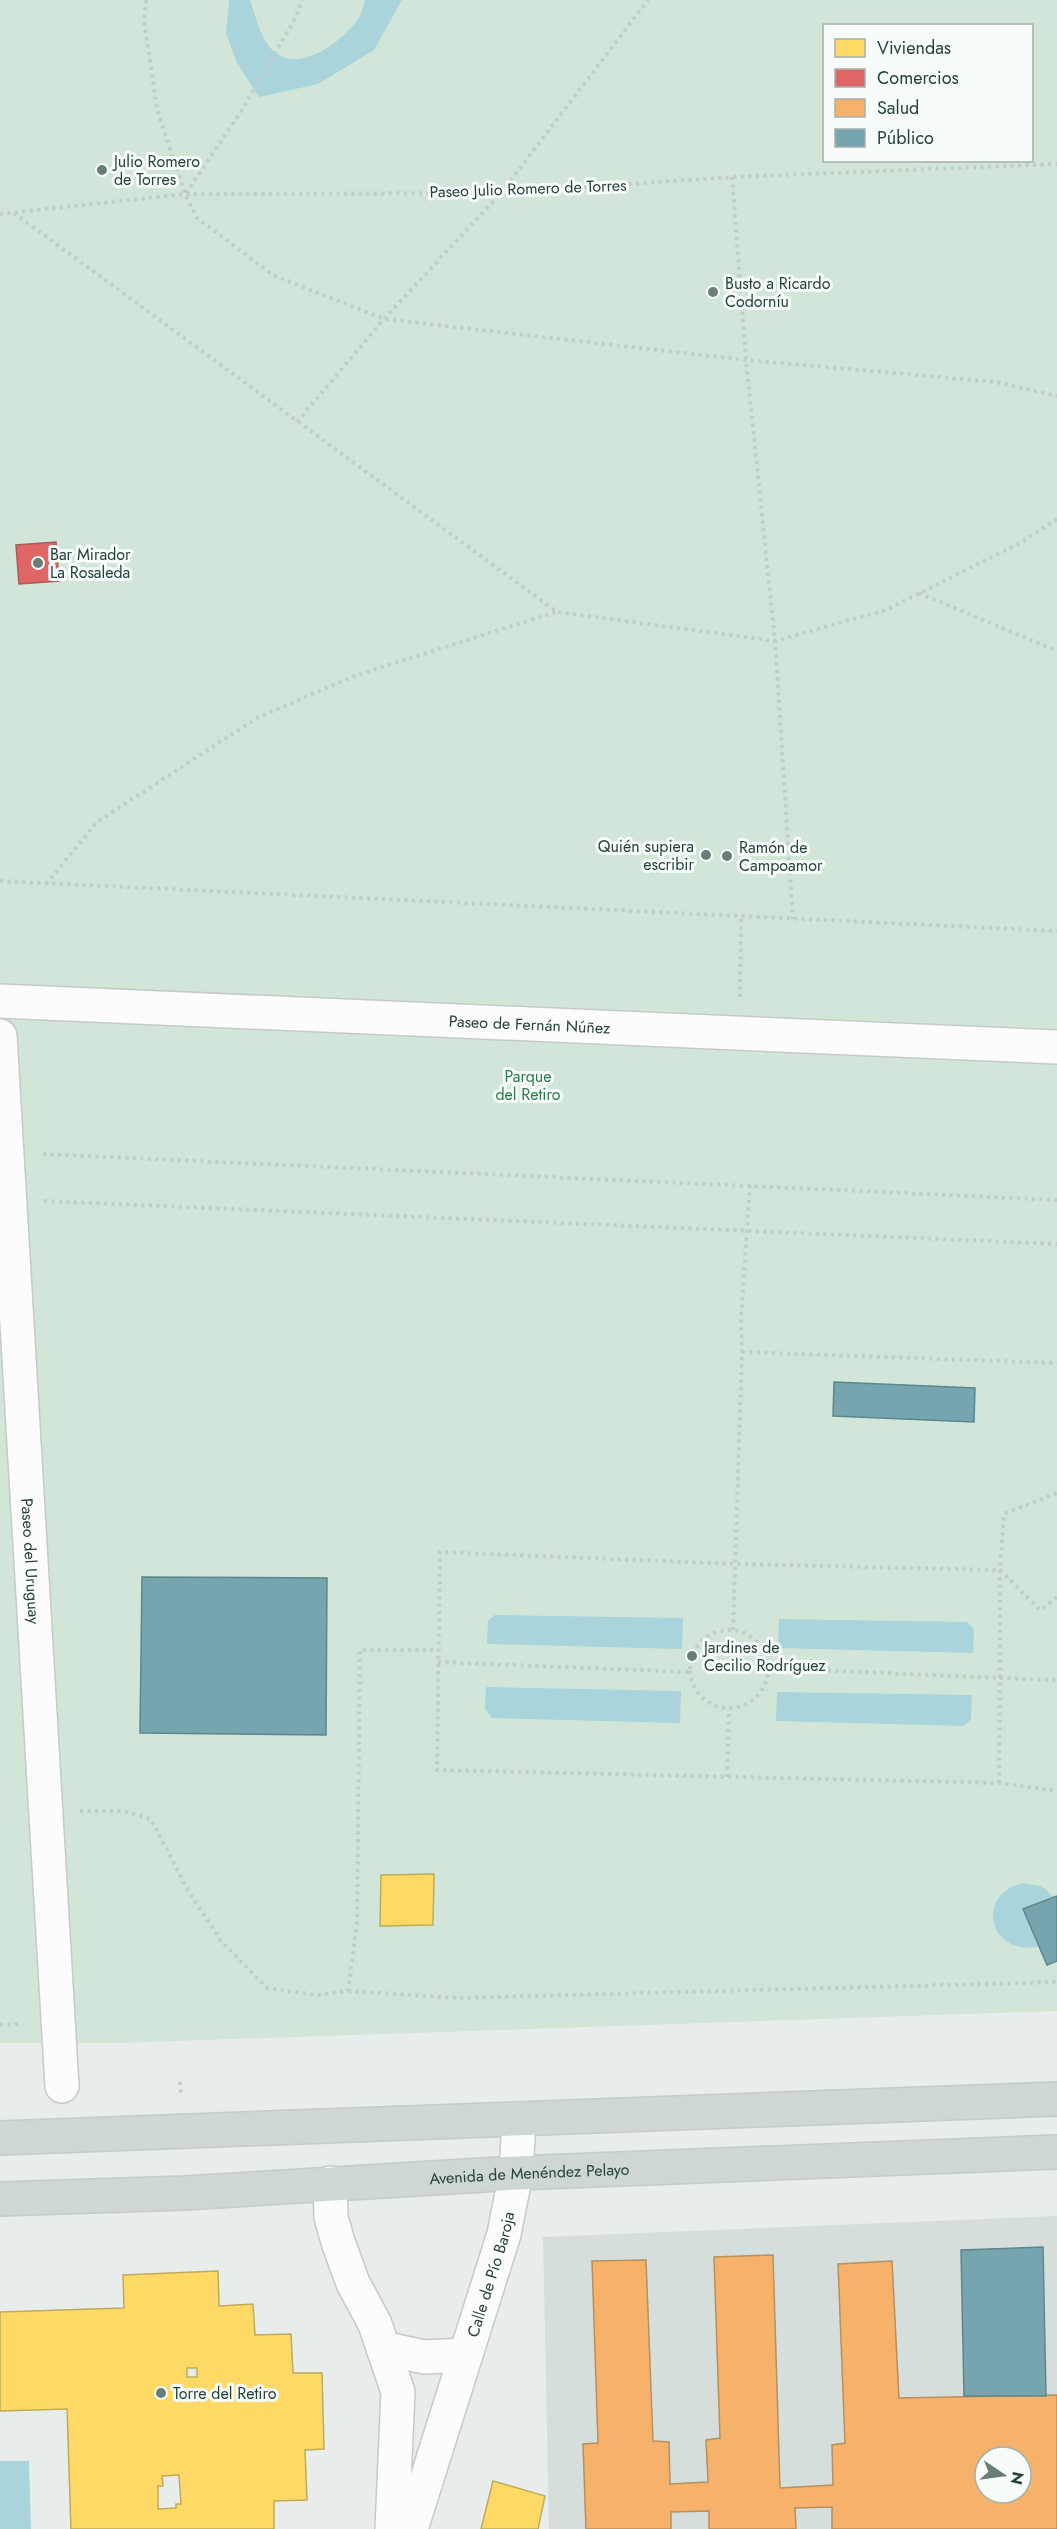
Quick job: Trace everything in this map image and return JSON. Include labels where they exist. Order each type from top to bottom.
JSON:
[{"type":"main road","points":[[0,2138],[1057,2099]]},
{"type":"main road","name":"Avenida de Menéndez Pelayo","points":[[0,2199],[185,2193],[516,2173],[1057,2152]]},
{"type":"street","name":"Paseo de Fernán Núñez","points":[[0,1001],[1057,1047]]},
{"type":"street","name":"Paseo del Uruguay","points":[[0,1036],[62,2086]]},
{"type":"street","name":"Calle de Pío Baroja","points":[[411,2529],[504,2234],[516,2173],[519,2119]]},
{"type":"street","points":[[330,2183],[331,2217],[338,2242],[353,2283],[375,2324],[398,2392],[392,2529]]},
{"type":"street","name":"Calle de Pío Baroja","points":[[383,2348],[424,2357],[465,2355]]},
{"type":"path","points":[[146,0],[144,20],[157,109],[185,194],[197,218],[273,275],[384,319],[746,360],[996,382],[1057,396]]},
{"type":"path","points":[[185,194],[251,94],[296,17],[302,0]]},
{"type":"path","points":[[297,422],[384,319],[501,193],[648,0]]},
{"type":"path","name":"Paseo Julio Romero de Torres","points":[[0,214],[185,194],[501,193],[732,177],[1057,164]]},
{"type":"path","points":[[732,177],[746,360],[775,641],[793,919]]},
{"type":"path","points":[[14,213],[557,612]]},
{"type":"path","points":[[46,884],[97,822],[257,718],[354,676],[557,612],[775,641],[886,610],[1022,542],[1057,519]]},
{"type":"path","points":[[919,593],[1057,651]]},
{"type":"path","points":[[0,881],[1057,931]]},
{"type":"path","points":[[740,1033],[741,916]]},
{"type":"path","points":[[7,1153],[1057,1200]]},
{"type":"path","points":[[733,1630],[742,1352],[741,1320],[750,1185]]},
{"type":"path","points":[[10,1200],[1057,1244]]},
{"type":"path","points":[[742,1352],[1057,1363]]},
{"type":"path","points":[[999,1782],[1000,1570],[1004,1514],[1057,1493]]},
{"type":"path","points":[[1057,1597],[1040,1610],[1000,1570],[735,1564],[440,1552],[437,1770],[999,1782],[1057,1791]]},
{"type":"path","points":[[733,1630],[751,1636],[760,1645],[766,1656],[768,1668],[766,1682],[760,1694],[749,1703],[729,1708],[710,1704],[699,1696],[692,1684],[689,1672],[690,1660],[695,1648],[704,1638],[715,1632],[733,1630]]},
{"type":"path","points":[[348,1991],[357,1922],[360,1650],[438,1650]]},
{"type":"path","points":[[438,1662],[689,1672]]},
{"type":"path","points":[[768,1668],[1057,1680]]},
{"type":"path","points":[[727,1777],[729,1708]]},
{"type":"path","points":[[46,1810],[123,1811],[151,1819],[186,1887],[221,1941],[267,1988],[316,1995],[348,1991],[459,1998],[1057,1982]]},
{"type":"shaded area","points":[[1057,2216],[1057,2529],[549,2529],[543,2237]]},
{"type":"green space","name":"Parque del Retiro","points":[[0,0],[1057,0],[1057,2011],[120,2043],[0,2043]]},
{"type":"water","points":[[229,0],[250,0],[260,29],[271,49],[287,58],[298,59],[320,52],[341,38],[358,20],[365,0],[402,0],[374,50],[318,84],[259,97],[236,61],[226,33]]},
{"type":"water","points":[[495,1615],[683,1618],[682,1649],[487,1644],[488,1621]]},
{"type":"water","points":[[779,1619],[967,1622],[974,1629],[973,1653],[778,1648]]},
{"type":"water","points":[[486,1687],[681,1691],[680,1723],[492,1718],[485,1709]]},
{"type":"water","points":[[777,1692],[972,1695],[971,1719],[964,1726],[776,1721]]},
{"type":"water","points":[[1022,1883],[1041,1886],[1054,1897],[1023,1909],[1038,1947],[1021,1947],[1008,1942],[999,1934],[994,1923],[993,1911],[998,1900],[1007,1890]]},
{"type":"water","points":[[0,2461],[29,2461],[31,2529],[0,2529]]},
{"type":"building: Viviendas","points":[[434,1874],[433,1925],[380,1926],[381,1875]]},
{"type":"building: Viviendas","name":"Torre del Retiro","points":[[218,2271],[219,2306],[253,2304],[255,2335],[291,2334],[293,2373],[322,2373],[324,2449],[305,2450],[307,2500],[274,2501],[274,2529],[71,2529],[67,2409],[0,2411],[0,2312],[124,2308],[123,2275]],"holes":[[[187,2368],[197,2368],[197,2377],[187,2377]],[[179,2475],[181,2504],[176,2504],[176,2508],[158,2509],[158,2486],[163,2486],[162,2476]]]},
{"type":"building: Viviendas","points":[[493,2481],[545,2496],[538,2529],[481,2529]]},
{"type":"building: Comercios","name":"Bar Mirador La Rosaleda","points":[[56,542],[59,581],[19,584],[16,545]]},
{"type":"building: Salud","points":[[773,2255],[780,2488],[833,2485],[832,2445],[845,2443],[838,2264],[892,2261],[899,2398],[1057,2395],[1057,2529],[832,2529],[832,2507],[795,2508],[796,2529],[709,2529],[709,2511],[671,2512],[671,2529],[586,2529],[583,2444],[598,2443],[592,2261],[646,2260],[653,2441],[669,2442],[670,2484],[708,2482],[706,2440],[720,2438],[714,2257]]},
{"type":"building: Público","points":[[834,1382],[975,1388],[974,1422],[833,1416]]},
{"type":"building: Público","points":[[142,1577],[327,1578],[326,1735],[140,1733]]},
{"type":"building: Público","points":[[1057,1896],[1057,1961],[1047,1965],[1023,1909]]},
{"type":"building: Público","points":[[1043,2247],[1046,2396],[964,2396],[961,2250]]},
{"type":"place","name":"Julio Romero de Torres","points":[[102,170]]},
{"type":"place","name":"Busto a Ricardo Codorníu","points":[[713,292]]},
{"type":"place","name":"Bar Mirador La Rosaleda","points":[[38,563]]},
{"type":"place","name":"Quién supiera escribir","points":[[706,855]]},
{"type":"place","name":"Ramón de Campoamor","points":[[727,856]]},
{"type":"place","name":"Jardines de Cecilio Rodríguez","points":[[692,1656]]},
{"type":"place","name":"Torre del Retiro","points":[[161,2393]]}]
